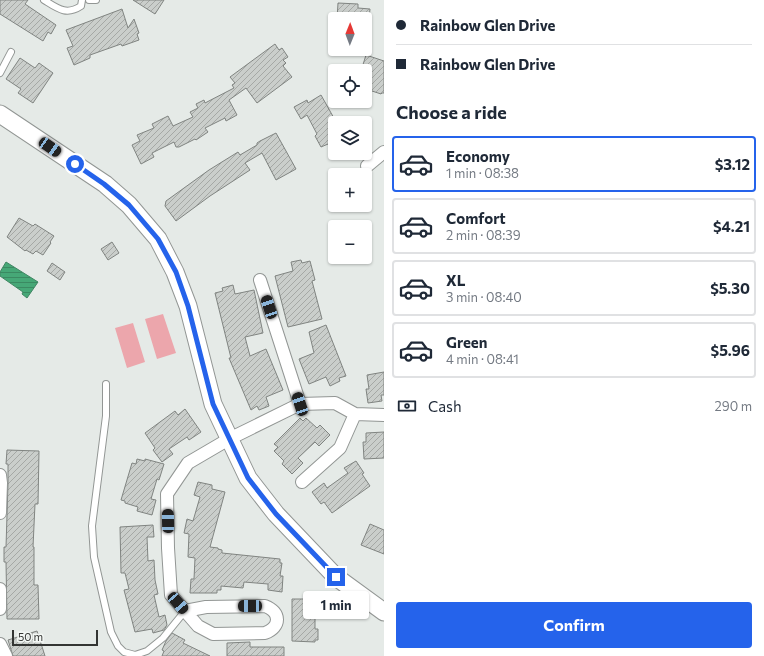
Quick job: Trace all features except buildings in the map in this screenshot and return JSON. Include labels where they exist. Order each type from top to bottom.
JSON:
[{"type":"street","points":[[0,114],[104,184],[129,205],[158,239],[176,272],[188,306],[213,404],[248,478],[276,514],[314,555],[345,568],[364,597],[384,612]]},
{"type":"street","points":[[367,166],[384,152]]},
{"type":"street","points":[[260,280],[300,404]]},
{"type":"street","points":[[185,611],[206,607],[265,606],[271,608],[276,613],[277,620],[271,631],[265,633],[213,634],[198,626],[171,595],[167,494],[188,463],[230,439],[300,404],[335,403],[355,414],[384,415]]},
{"type":"street","points":[[302,482],[340,448],[355,414]]},
{"type":"street","points":[[0,474],[0,513]]},
{"type":"street","points":[[0,589],[0,609]]},
{"type":"street","points":[[0,644],[6,656]]},
{"type":"lane","points":[[44,0],[59,9],[68,11],[75,10],[81,6],[82,0]]},
{"type":"lane","points":[[89,0],[96,0]]},
{"type":"lane","points":[[0,74],[11,52]]},
{"type":"lane","points":[[106,384],[106,416],[92,526],[94,557],[111,632],[118,646],[124,652],[135,655],[147,651],[163,638],[185,611]]},
{"type":"shaded area","points":[[6,262],[38,282],[27,298],[22,294],[23,292],[0,276],[0,272]]},
{"type":"shaded area","points":[[163,314],[176,353],[157,359],[145,319]]},
{"type":"shaded area","points":[[133,323],[145,362],[127,368],[115,328]]},
{"type":"route","points":[[75,164],[104,184],[129,205],[158,239],[176,272],[188,306],[213,404],[248,478],[276,514],[336,577]]}]
